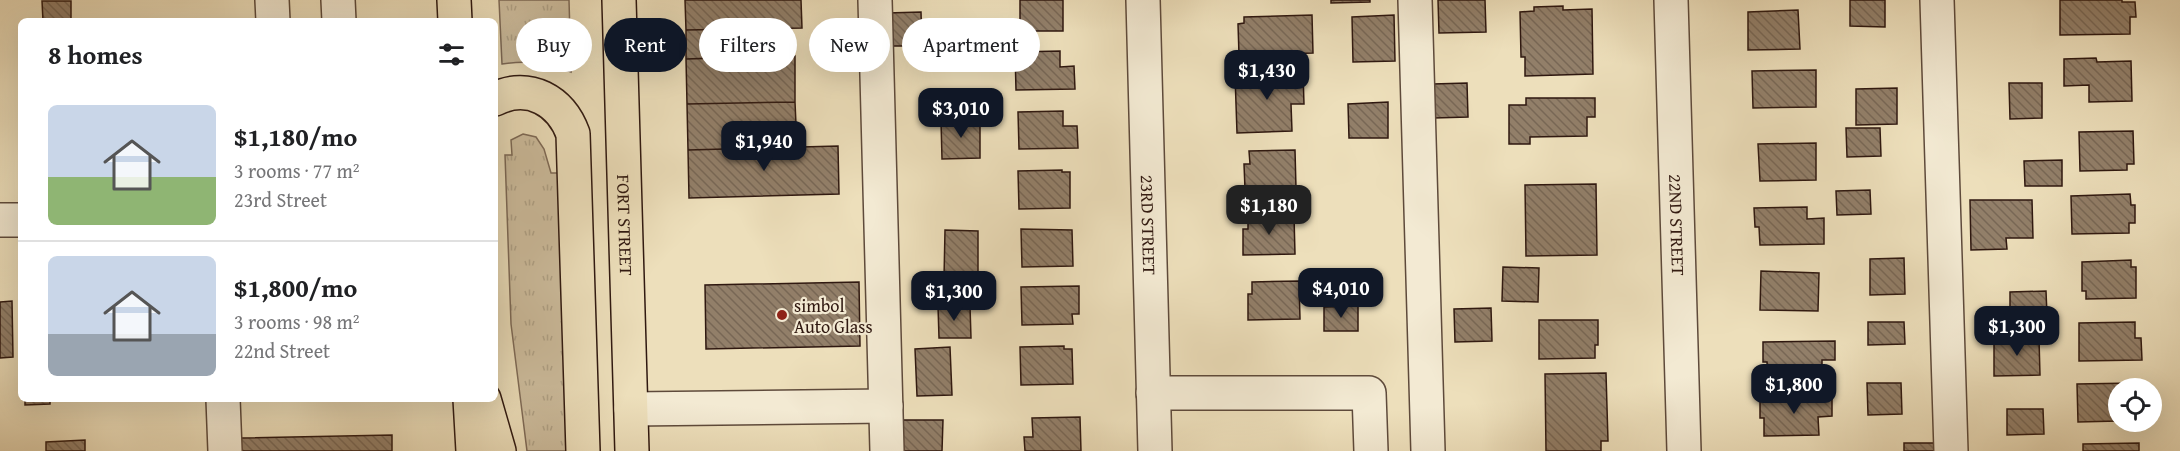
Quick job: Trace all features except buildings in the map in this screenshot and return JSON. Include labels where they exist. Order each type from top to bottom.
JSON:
[{"type":"main road","points":[[454,0],[455,18]]},
{"type":"main road","name":"FORT STREET","points":[[619,0],[632,451]]},
{"type":"main road","points":[[498,98],[513,94],[530,94],[543,98],[557,107],[567,119],[573,134],[583,451]]},
{"type":"main road","points":[[470,402],[473,451]]},
{"type":"main road","points":[[485,402],[499,451]]},
{"type":"street","points":[[272,0],[273,18]]},
{"type":"street","points":[[338,0],[339,18]]},
{"type":"street","points":[[875,0],[887,451]]},
{"type":"street","name":"23RD STREET","points":[[1143,0],[1155,451]]},
{"type":"street","points":[[1415,0],[1428,451]]},
{"type":"street","name":"22ND STREET","points":[[1671,0],[1684,451]]},
{"type":"street","points":[[1937,0],[1951,451]]},
{"type":"street","points":[[0,220],[18,220]]},
{"type":"street","points":[[1154,393],[1369,393],[1371,451]]},
{"type":"street","points":[[223,402],[225,451]]},
{"type":"street","points":[[631,408],[886,406]]},
{"type":"green space","points":[[499,0],[569,0],[570,18],[516,18],[516,62],[502,64]]},
{"type":"green space","points":[[523,134],[536,137],[544,149],[551,173],[559,173],[568,451],[527,451],[511,324],[505,155],[512,155],[511,140]]},
{"type":"place","name":"simbol Auto Glass","points":[[782,315]]}]
